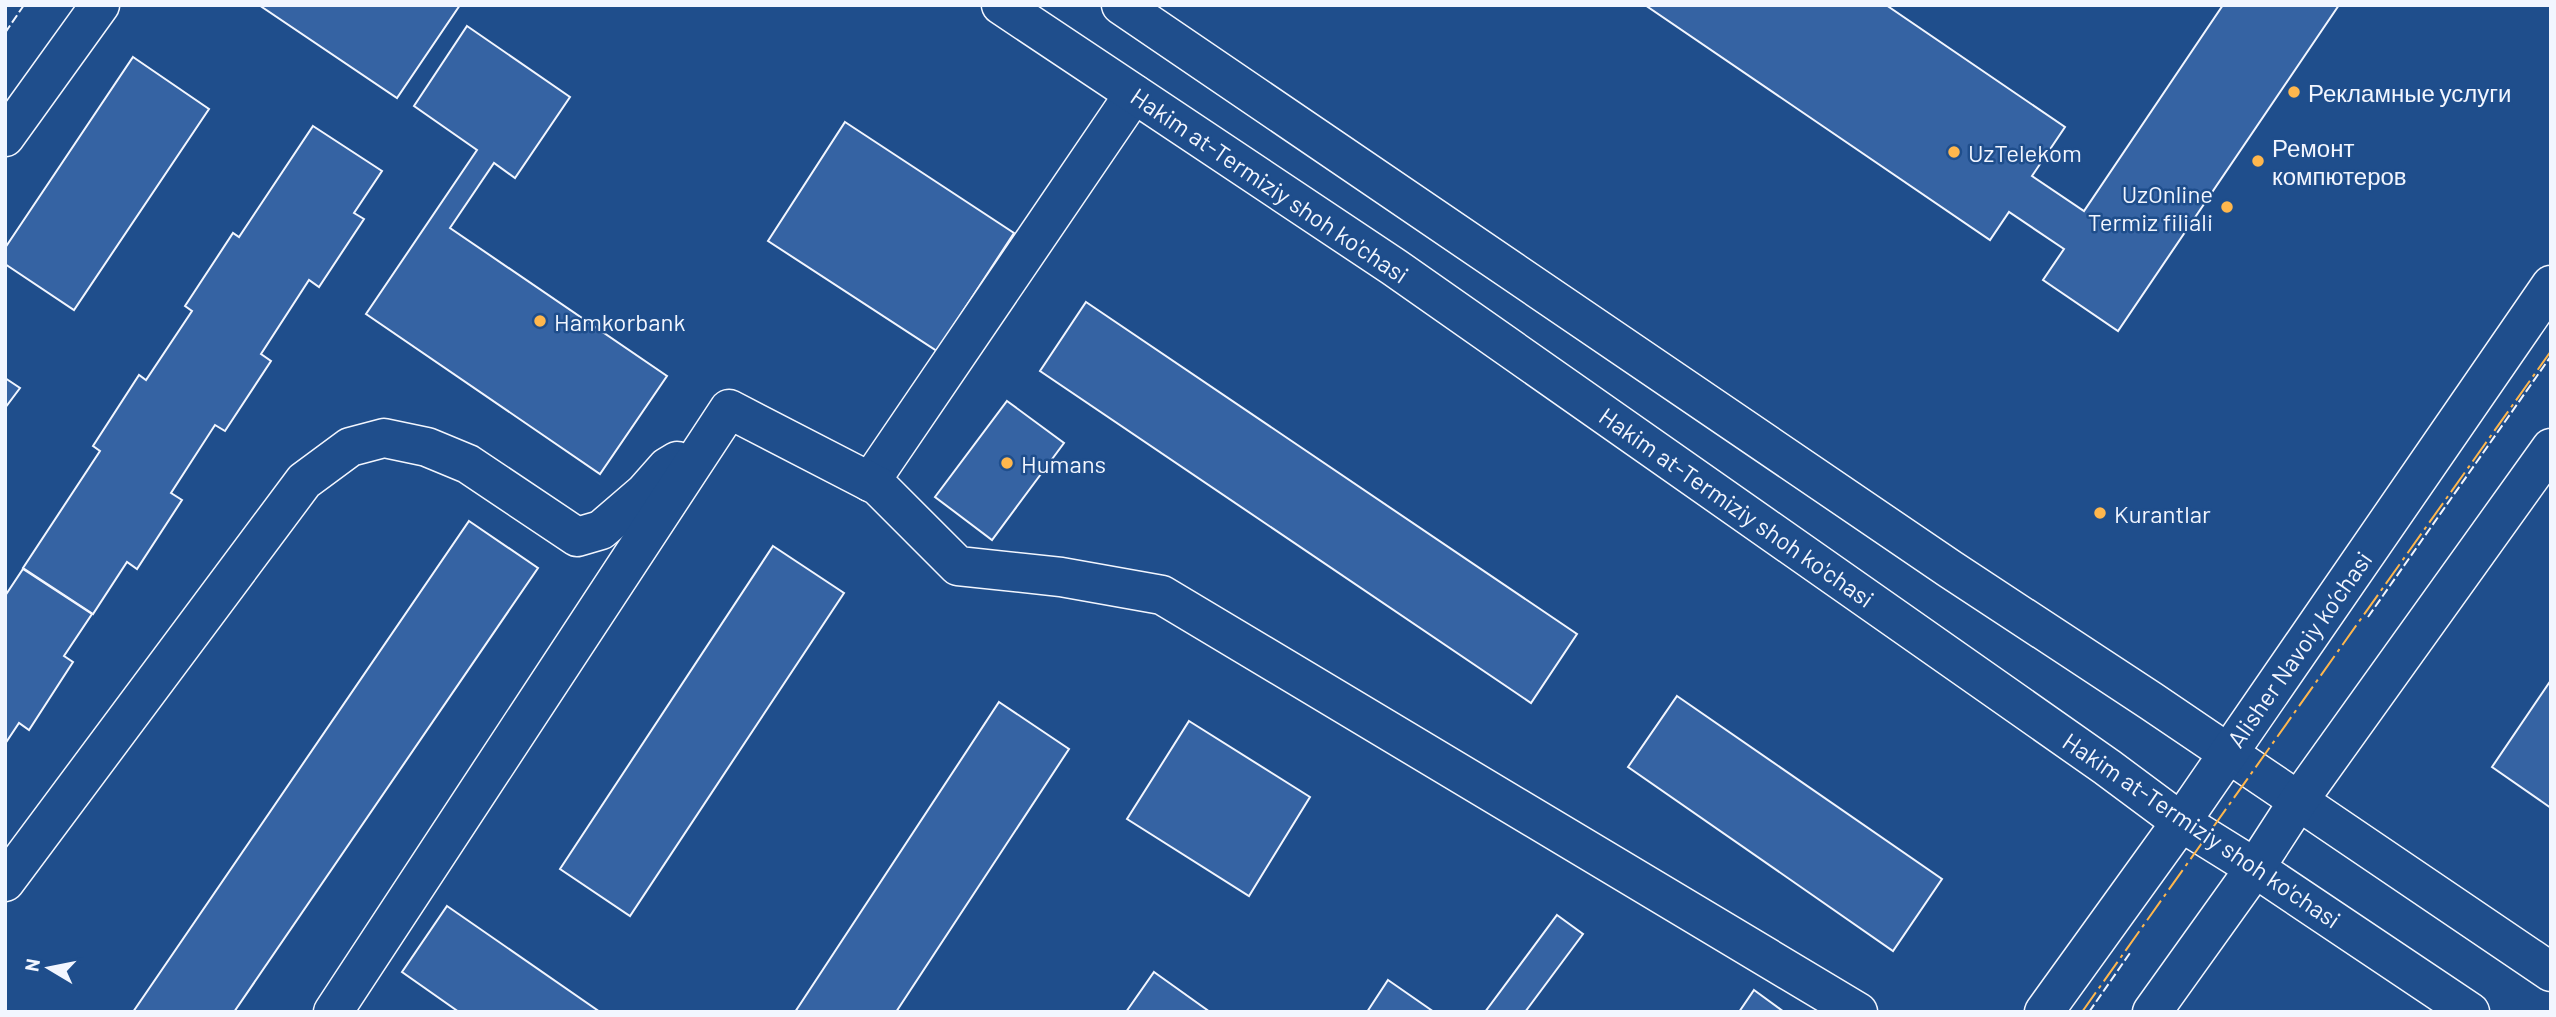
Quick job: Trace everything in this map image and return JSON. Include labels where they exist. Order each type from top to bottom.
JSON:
[{"type":"main road","points":[[5,137],[100,5]]},
{"type":"main road","name":"Hakim at-Termiziy shoh ko'chasi","points":[[1001,5],[1405,275],[2107,766],[2181,822],[2255,868],[2470,1012]]},
{"type":"main road","points":[[1121,5],[2551,972]]},
{"type":"main road","points":[[870,482],[1134,94]]},
{"type":"main road","name":"Alisher Navoiy ko’chasi","points":[[2045,1012],[2181,822],[2551,285]]},
{"type":"main road","points":[[346,1007],[729,409],[878,486],[958,566],[1061,577],[1162,595],[1858,1012]]},
{"type":"main road","points":[[5,882],[304,481],[350,447],[384,438],[427,447],[468,464],[577,537],[601,530],[644,493],[667,467],[704,446]]},
{"type":"main road","points":[[2152,1012],[2255,868],[2299,800],[2551,448]]},
{"type":"building","points":[[259,5],[460,5],[397,98]]},
{"type":"building","name":"UzTelekom","points":[[1645,5],[1886,5],[2065,127],[2032,176],[2084,211],[2223,5],[2339,5],[2118,331],[2043,280],[2064,249],[2009,212],[1990,240]]},
{"type":"building","points":[[467,26],[570,97],[515,178],[494,163],[450,228],[667,376],[600,474],[366,314],[477,150],[414,106]]},
{"type":"building","points":[[133,57],[209,109],[74,310],[5,264],[5,248]]},
{"type":"building","points":[[845,122],[1014,233],[937,351],[768,241]]},
{"type":"building","points":[[313,126],[382,171],[354,213],[364,219],[319,287],[309,280],[261,354],[271,361],[225,431],[215,425],[171,493],[182,500],[137,569],[127,562],[93,614],[23,568],[100,451],[93,446],[139,375],[146,380],[192,311],[185,306],[233,233],[239,237]]},
{"type":"building","points":[[1086,302],[1577,634],[1531,703],[1040,371]]},
{"type":"building","points":[[5,378],[20,388],[5,408]]},
{"type":"building","points":[[1007,401],[1064,443],[992,540],[935,497]]},
{"type":"building","points":[[469,521],[538,568],[234,1012],[133,1012]]},
{"type":"building","points":[[773,546],[844,593],[630,916],[560,869]]},
{"type":"building","points":[[23,569],[92,614],[64,656],[73,662],[29,730],[19,723],[5,744],[5,596]]},
{"type":"building","points":[[2551,680],[2551,808],[2492,767]]},
{"type":"building","points":[[1677,696],[1942,879],[1893,951],[1628,767]]},
{"type":"building","points":[[999,702],[1069,749],[896,1012],[795,1012]]},
{"type":"building","points":[[1189,721],[1310,797],[1249,896],[1127,819]]},
{"type":"building","points":[[447,906],[600,1012],[459,1012],[402,972]]},
{"type":"building","points":[[1557,915],[1583,934],[1525,1012],[1485,1012]]},
{"type":"building","points":[[1154,972],[1210,1012],[1126,1012]]},
{"type":"building","points":[[1388,980],[1434,1012],[1367,1012]]},
{"type":"building","points":[[1754,990],[1784,1012],[1739,1012]]},
{"type":"fence","points":[[5,33],[24,5]]},
{"type":"fence","points":[[2368,617],[2551,356]]},
{"type":"fence","points":[[2089,1012],[2130,953]]},
{"type":"power","points":[[2082,1012],[2551,351]]},
{"type":"place","name":"Рекламные услуги","points":[[2294,92]]},
{"type":"place","name":"UzTelekom","points":[[1954,152]]},
{"type":"place","name":"Ремонт компютеров","points":[[2258,161]]},
{"type":"place","name":"UzOnline Termiz filiali","points":[[2227,207]]},
{"type":"place","name":"Hamkorbank","points":[[540,321]]},
{"type":"place","name":"Humans","points":[[1007,463]]},
{"type":"place","name":"Kurantlar","points":[[2100,513]]}]
